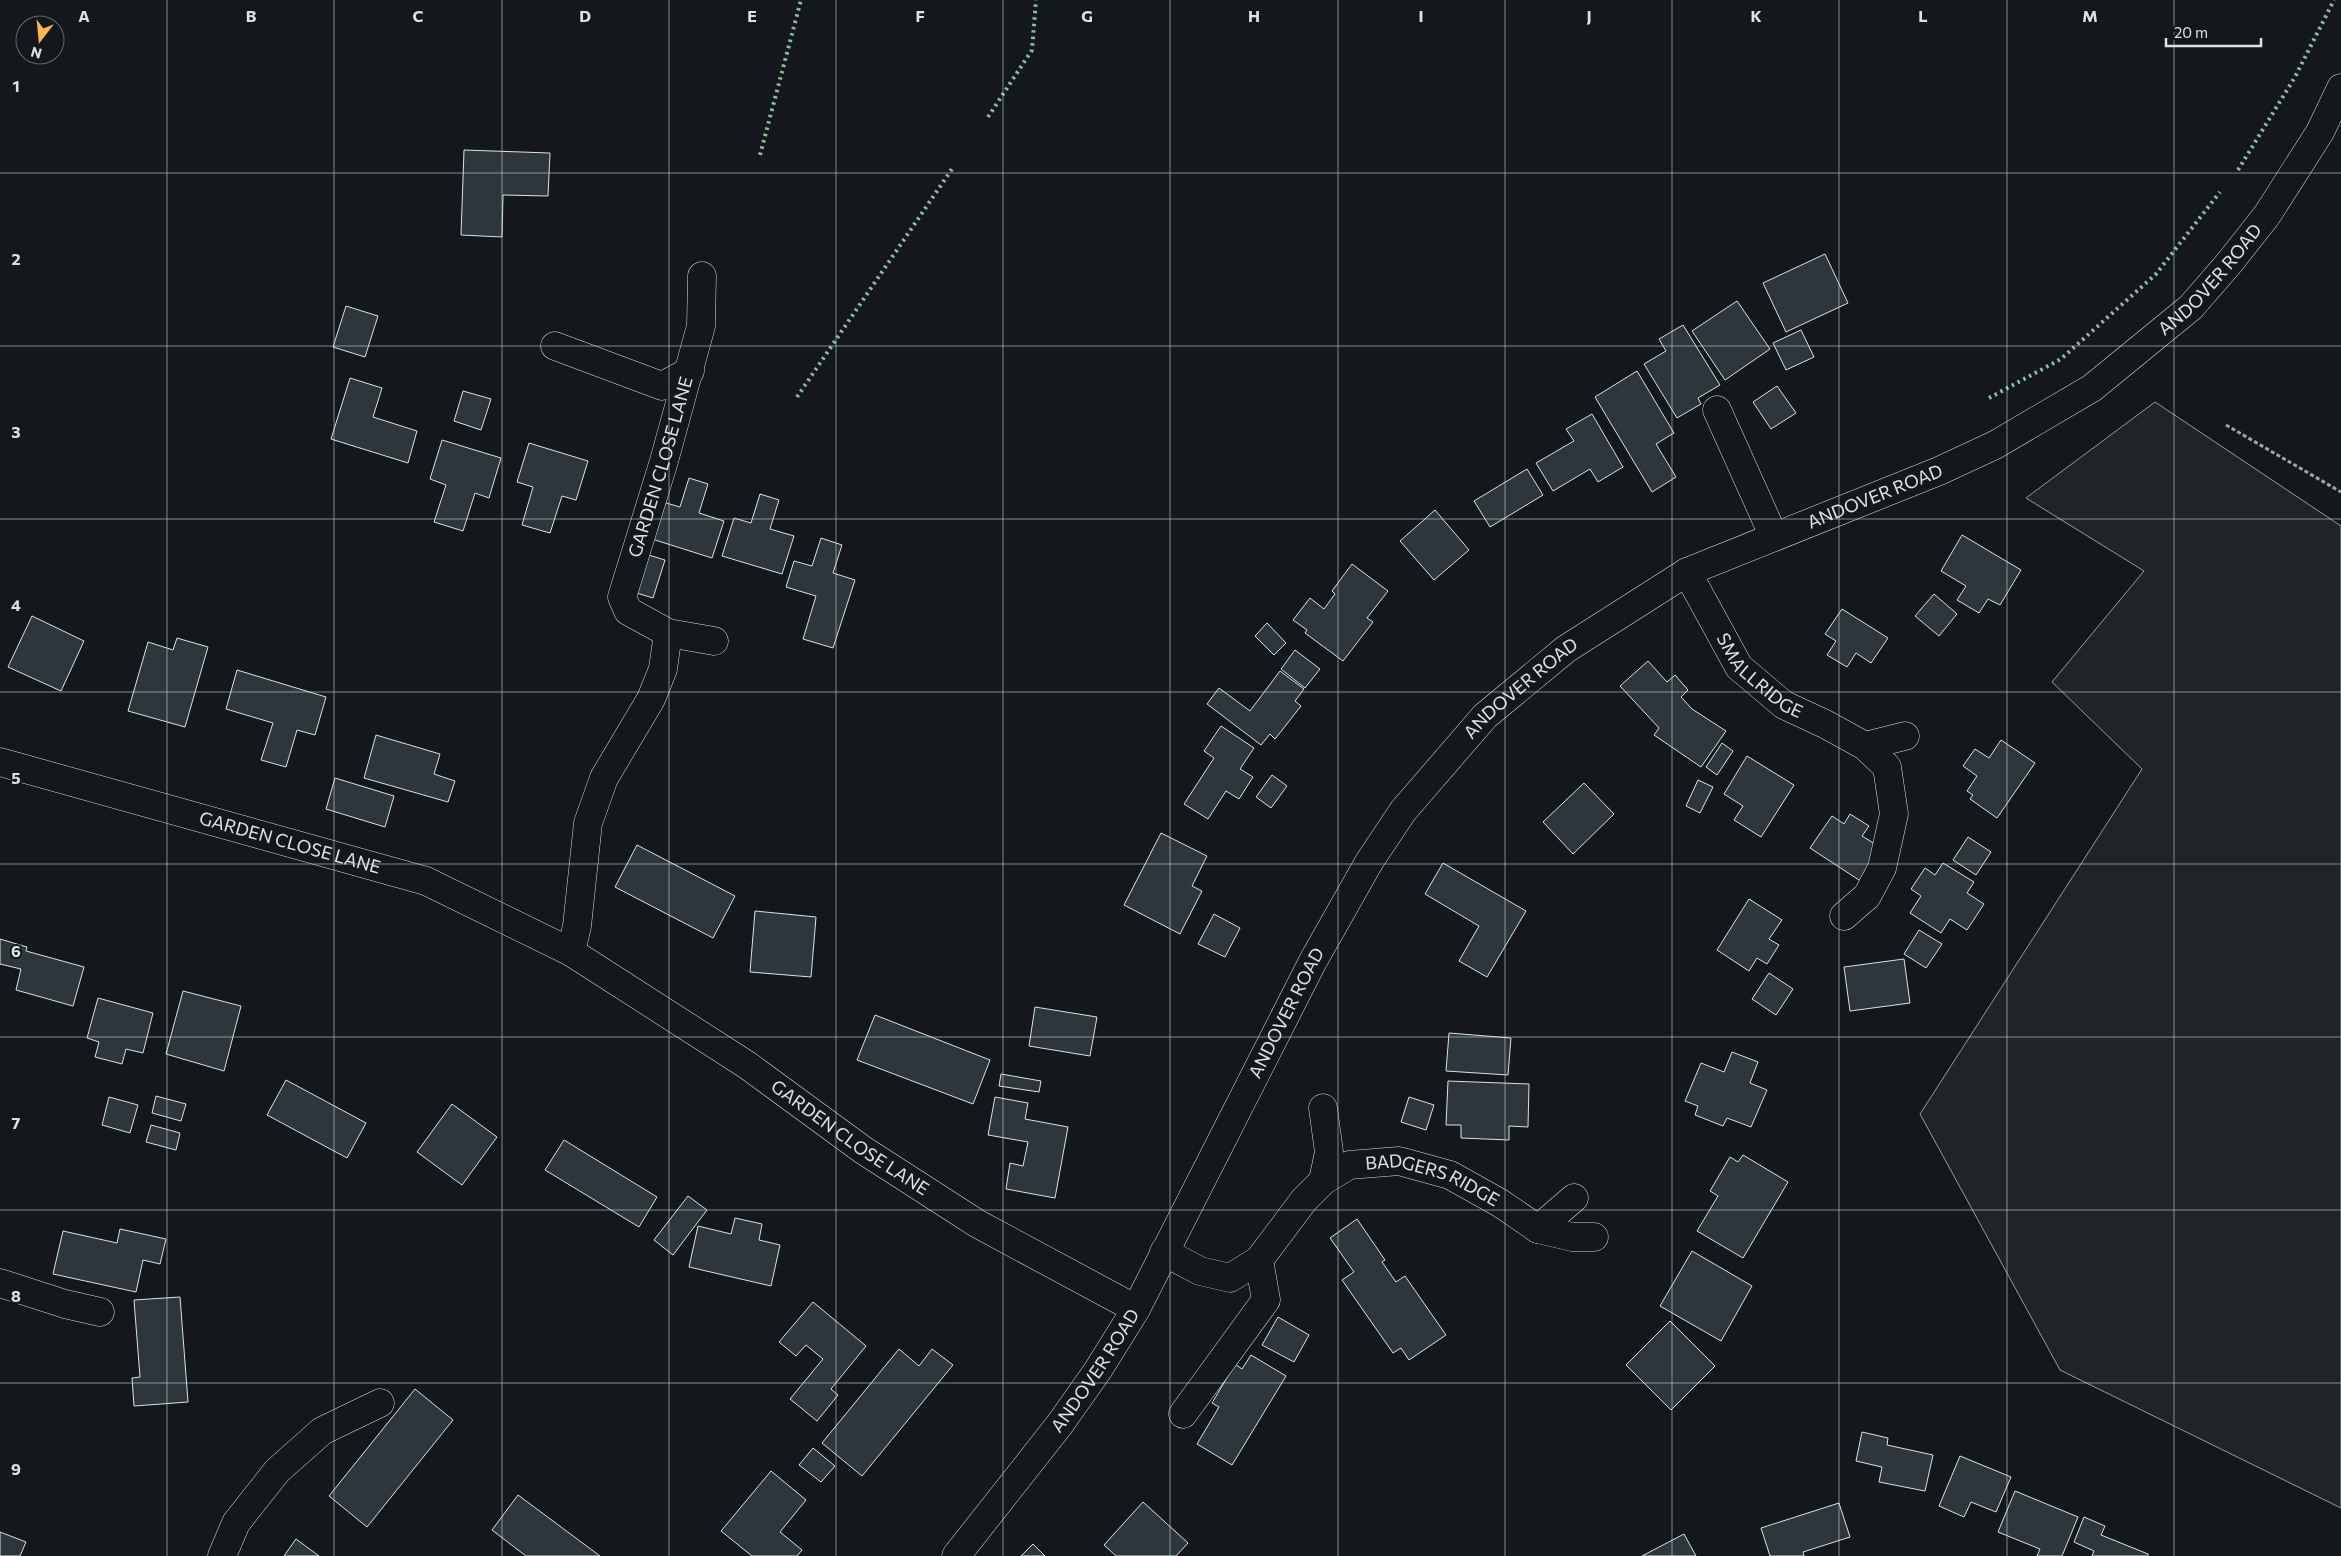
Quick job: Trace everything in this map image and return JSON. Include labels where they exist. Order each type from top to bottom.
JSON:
[{"type":"street","name":"ANDOVER ROAD","points":[[956,1556],[1060,1424],[1098,1370],[1136,1309],[1313,961],[1369,862],[1403,811],[1485,716],[1566,649],[1687,572],[1940,471],[1995,445],[2092,388],[2190,307],[2230,262],[2278,198],[2320,132],[2341,88]]},
{"type":"street","name":"GARDEN CLOSE LANE","points":[[702,276],[701,326],[690,372],[622,597],[628,610],[668,633],[714,641]]},
{"type":"street","points":[[555,346],[662,386],[690,372]]},
{"type":"street","points":[[1716,410],[1774,538]]},
{"type":"street","name":"SMALLRIDGE","points":[[1687,572],[1739,668],[1784,705],[1825,724],[1865,746],[1887,767],[1894,814],[1882,868],[1867,896],[1844,916]]},
{"type":"street","points":[[571,952],[577,926],[588,823],[604,778],[651,699],[663,669],[668,633]]},
{"type":"street","points":[[1865,746],[1906,736]]},
{"type":"street","name":"GARDEN CLOSE LANE","points":[[0,762],[426,881],[571,952],[747,1065],[863,1150],[978,1224],[1136,1309]]},
{"type":"street","points":[[1323,1108],[1329,1152],[1323,1182]]},
{"type":"street","name":"BADGERS RIDGE","points":[[1164,1252],[1200,1271],[1230,1278],[1259,1260],[1304,1200],[1323,1182],[1349,1165],[1399,1161],[1450,1176],[1500,1203],[1538,1229],[1572,1236],[1594,1237]]},
{"type":"street","points":[[1538,1229],[1574,1198]]},
{"type":"street","points":[[1183,1414],[1266,1300],[1259,1260]]},
{"type":"street","points":[[0,1283],[65,1304],[100,1312]]},
{"type":"street","points":[[222,1556],[236,1523],[277,1472],[322,1431],[380,1403]]},
{"type":"path","points":[[2226,425],[2341,492]]},
{"type":"shaded area","points":[[2155,402],[2341,526],[2341,1508],[2060,1370],[1920,1114],[2142,769],[2052,682],[2144,571],[2026,498]]},
{"type":"building","points":[[464,150],[550,153],[548,196],[503,195],[502,237],[461,235]]},
{"type":"building","points":[[1825,254],[1848,303],[1786,332],[1763,283]]},
{"type":"building","points":[[1737,301],[1770,349],[1725,380],[1692,331]]},
{"type":"building","points":[[346,306],[378,316],[365,357],[333,347]]},
{"type":"building","points":[[1683,325],[1720,385],[1698,398],[1701,404],[1677,418],[1644,364],[1666,351],[1659,339]]},
{"type":"building","points":[[1801,330],[1814,357],[1786,370],[1773,343]]},
{"type":"building","points":[[1637,371],[1674,433],[1656,444],[1676,477],[1652,492],[1595,397]]},
{"type":"building","points":[[350,378],[382,388],[373,417],[417,431],[408,463],[331,439]]},
{"type":"building","points":[[1777,386],[1796,413],[1771,429],[1753,402]]},
{"type":"building","points":[[463,391],[491,399],[481,430],[454,421]]},
{"type":"building","points":[[1592,414],[1623,467],[1598,482],[1590,469],[1553,491],[1536,463],[1574,441],[1566,429]]},
{"type":"building","points":[[442,440],[501,458],[489,498],[475,493],[463,531],[434,522],[446,485],[430,479]]},
{"type":"building","points":[[529,443],[588,461],[576,500],[562,496],[550,533],[522,525],[533,487],[517,482]]},
{"type":"building","points":[[1527,469],[1543,495],[1490,527],[1474,501]]},
{"type":"building","points":[[689,478],[708,484],[699,513],[724,521],[712,558],[652,539],[663,502],[680,507]]},
{"type":"building","points":[[760,494],[779,500],[770,529],[794,536],[782,574],[722,556],[734,518],[751,523]]},
{"type":"building","points":[[1435,510],[1469,550],[1434,580],[1400,541]]},
{"type":"building","points":[[1962,535],[2021,570],[2000,605],[1988,599],[1979,613],[1957,600],[1966,586],[1941,571]]},
{"type":"building","points":[[821,538],[842,545],[833,573],[855,580],[833,648],[803,639],[816,596],[786,587],[794,561],[812,566]]},
{"type":"building","points":[[642,553],[665,560],[653,598],[630,591]]},
{"type":"building","points":[[1352,564],[1388,591],[1367,618],[1373,622],[1343,661],[1305,633],[1307,630],[1293,620],[1310,598],[1324,609],[1335,594],[1332,591]]},
{"type":"building","points":[[1934,594],[1957,614],[1939,636],[1915,616]]},
{"type":"building","points":[[1842,609],[1888,638],[1871,663],[1856,653],[1847,667],[1827,655],[1836,641],[1825,634]]},
{"type":"building","points":[[32,616],[84,641],[61,691],[8,667]]},
{"type":"building","points":[[1267,623],[1286,643],[1274,655],[1255,636]]},
{"type":"building","points":[[177,638],[208,647],[185,727],[128,711],[148,642],[173,650]]},
{"type":"building","points":[[1295,650],[1320,669],[1305,688],[1281,669]]},
{"type":"building","points":[[1648,661],[1667,682],[1675,675],[1688,690],[1681,697],[1692,709],[1726,731],[1701,767],[1654,735],[1659,728],[1620,686]]},
{"type":"building","points":[[237,670],[326,697],[315,735],[297,730],[286,767],[261,760],[273,723],[226,709]]},
{"type":"building","points":[[1280,671],[1304,689],[1295,701],[1301,706],[1275,739],[1270,734],[1261,745],[1207,704],[1219,688],[1250,711]]},
{"type":"building","points":[[1221,726],[1254,748],[1240,769],[1253,777],[1239,799],[1226,791],[1208,819],[1184,804],[1214,758],[1204,751]]},
{"type":"building","points":[[376,735],[440,754],[434,774],[455,781],[448,802],[364,778]]},
{"type":"building","points":[[2001,740],[2035,763],[1997,818],[1970,799],[1973,795],[1967,791],[1977,776],[1963,766],[1975,749],[1989,758]]},
{"type":"building","points":[[1722,743],[1733,751],[1717,775],[1706,767]]},
{"type":"building","points":[[1747,756],[1794,785],[1761,837],[1734,820],[1743,806],[1724,794]]},
{"type":"building","points":[[1272,775],[1287,786],[1271,808],[1256,797]]},
{"type":"building","points":[[335,778],[394,796],[385,827],[326,809]]},
{"type":"building","points":[[1698,780],[1713,787],[1700,813],[1686,806]]},
{"type":"building","points":[[1584,783],[1614,814],[1573,854],[1543,822]]},
{"type":"building","points":[[1850,814],[1869,826],[1862,836],[1883,849],[1862,882],[1810,848],[1832,816],[1844,824]]},
{"type":"building","points":[[1161,833],[1207,856],[1192,886],[1202,891],[1180,934],[1124,905]]},
{"type":"building","points":[[1968,837],[1991,852],[1976,875],[1953,860]]},
{"type":"building","points":[[637,845],[735,896],[713,938],[615,887]]},
{"type":"building","points":[[1443,863],[1526,911],[1487,977],[1459,961],[1479,926],[1425,894]]},
{"type":"building","points":[[1943,863],[1974,882],[1967,893],[1984,904],[1967,930],[1950,919],[1941,933],[1910,913],[1921,896],[1911,889],[1925,868],[1935,875]]},
{"type":"building","points":[[1749,899],[1782,920],[1769,939],[1779,945],[1767,964],[1757,958],[1749,971],[1717,950]]},
{"type":"building","points":[[755,911],[816,917],[811,977],[750,972]]},
{"type":"building","points":[[1214,914],[1240,928],[1225,957],[1198,944]]},
{"type":"building","points":[[1919,930],[1942,944],[1926,968],[1904,954]]},
{"type":"building","points":[[0,939],[27,947],[26,951],[84,967],[73,1006],[16,990],[21,969],[0,964]]},
{"type":"building","points":[[1904,959],[1910,1003],[1850,1011],[1844,967]]},
{"type":"building","points":[[1769,973],[1793,989],[1776,1015],[1752,999]]},
{"type":"building","points":[[183,991],[241,1006],[224,1071],[166,1054]]},
{"type":"building","points":[[98,998],[153,1013],[143,1053],[126,1049],[122,1064],[95,1057],[99,1042],[87,1038]]},
{"type":"building","points":[[1035,1007],[1097,1017],[1090,1056],[1029,1046]]},
{"type":"building","points":[[875,1015],[990,1060],[973,1104],[857,1060]]},
{"type":"building","points":[[1449,1033],[1511,1038],[1508,1075],[1446,1071]]},
{"type":"building","points":[[1732,1052],[1758,1062],[1750,1083],[1767,1090],[1751,1127],[1727,1118],[1723,1126],[1695,1115],[1698,1106],[1685,1101],[1701,1063],[1724,1072]]},
{"type":"building","points":[[1001,1074],[1041,1081],[1039,1092],[999,1086]]},
{"type":"building","points":[[286,1080],[366,1123],[347,1158],[267,1115]]},
{"type":"building","points":[[1448,1081],[1529,1084],[1528,1127],[1509,1126],[1509,1140],[1461,1138],[1461,1125],[1446,1125]]},
{"type":"building","points":[[156,1096],[186,1104],[181,1121],[152,1113]]},
{"type":"building","points":[[109,1097],[138,1105],[130,1133],[102,1125]]},
{"type":"building","points":[[995,1097],[1028,1103],[1025,1119],[1068,1127],[1055,1198],[1006,1189],[1010,1163],[1023,1166],[1028,1142],[988,1135]]},
{"type":"building","points":[[1409,1097],[1434,1105],[1426,1130],[1401,1122]]},
{"type":"building","points":[[452,1104],[497,1137],[462,1185],[417,1152]]},
{"type":"building","points":[[151,1125],[180,1133],[176,1150],[146,1142]]},
{"type":"building","points":[[564,1140],[657,1197],[639,1227],[545,1170]]},
{"type":"building","points":[[1743,1155],[1788,1182],[1743,1258],[1697,1231],[1718,1196],[1710,1191],[1730,1157],[1738,1162]]},
{"type":"building","points":[[688,1196],[707,1210],[673,1255],[654,1240]]},
{"type":"building","points":[[735,1218],[762,1224],[759,1240],[780,1245],[771,1286],[689,1267],[698,1226],[731,1234]]},
{"type":"building","points":[[1357,1219],[1385,1260],[1382,1262],[1396,1282],[1405,1276],[1446,1335],[1409,1360],[1401,1348],[1393,1353],[1342,1280],[1354,1272],[1330,1238]]},
{"type":"building","points":[[120,1229],[166,1239],[160,1264],[143,1260],[136,1292],[53,1274],[63,1231],[117,1243]]},
{"type":"building","points":[[1692,1251],[1752,1286],[1721,1341],[1660,1306]]},
{"type":"building","points":[[180,1297],[188,1402],[134,1406],[132,1378],[140,1377],[134,1300]]},
{"type":"building","points":[[813,1302],[866,1346],[831,1389],[838,1395],[817,1421],[790,1399],[823,1359],[806,1345],[796,1356],[779,1342]]},
{"type":"building","points":[[1278,1317],[1309,1335],[1294,1362],[1262,1345]]},
{"type":"building","points":[[1670,1321],[1715,1366],[1671,1410],[1626,1365]]},
{"type":"building","points":[[899,1349],[919,1366],[932,1349],[953,1365],[862,1476],[822,1443]]},
{"type":"building","points":[[1251,1355],[1286,1376],[1232,1465],[1197,1444],[1219,1407],[1212,1403],[1235,1364],[1242,1369]]},
{"type":"building","points":[[415,1389],[453,1420],[367,1527],[329,1496]]},
{"type":"building","points":[[1862,1432],[1888,1438],[1887,1445],[1933,1455],[1925,1491],[1879,1482],[1882,1467],[1856,1461]]},
{"type":"building","points":[[813,1448],[835,1466],[821,1482],[799,1465]]},
{"type":"building","points":[[1960,1456],[2011,1477],[1996,1512],[1971,1502],[1964,1517],[1939,1506]]},
{"type":"building","points":[[771,1471],[806,1500],[780,1532],[802,1550],[797,1556],[752,1556],[721,1531]]},
{"type":"building","points":[[2015,1491],[2078,1517],[2062,1556],[2037,1556],[2040,1549],[1998,1532]]},
{"type":"building","points":[[518,1495],[600,1556],[526,1556],[492,1530]]},
{"type":"building","points":[[1143,1502],[1188,1543],[1176,1556],[1116,1556],[1104,1545]]},
{"type":"building","points":[[1839,1503],[1850,1537],[1803,1552],[1804,1556],[1770,1556],[1761,1528]]},
{"type":"building","points":[[2084,1517],[2105,1526],[2101,1535],[2148,1554],[2148,1556],[2092,1556],[2094,1551],[2074,1542]]},
{"type":"building","points":[[0,1532],[26,1542],[20,1556],[0,1556]]},
{"type":"building","points":[[1684,1534],[1696,1556],[1642,1556]]},
{"type":"building","points":[[296,1539],[319,1556],[284,1556]]},
{"type":"building","points":[[1033,1544],[1045,1556],[1021,1556]]},
{"type":"hedge","points":[[760,155],[801,0]]},
{"type":"hedge","points":[[988,117],[1032,50],[1036,0]]},
{"type":"hedge","points":[[2238,170],[2295,77],[2334,0]]},
{"type":"hedge","points":[[797,397],[954,166]]},
{"type":"hedge","points":[[1989,398],[2061,359],[2156,274],[2220,192]]}]
